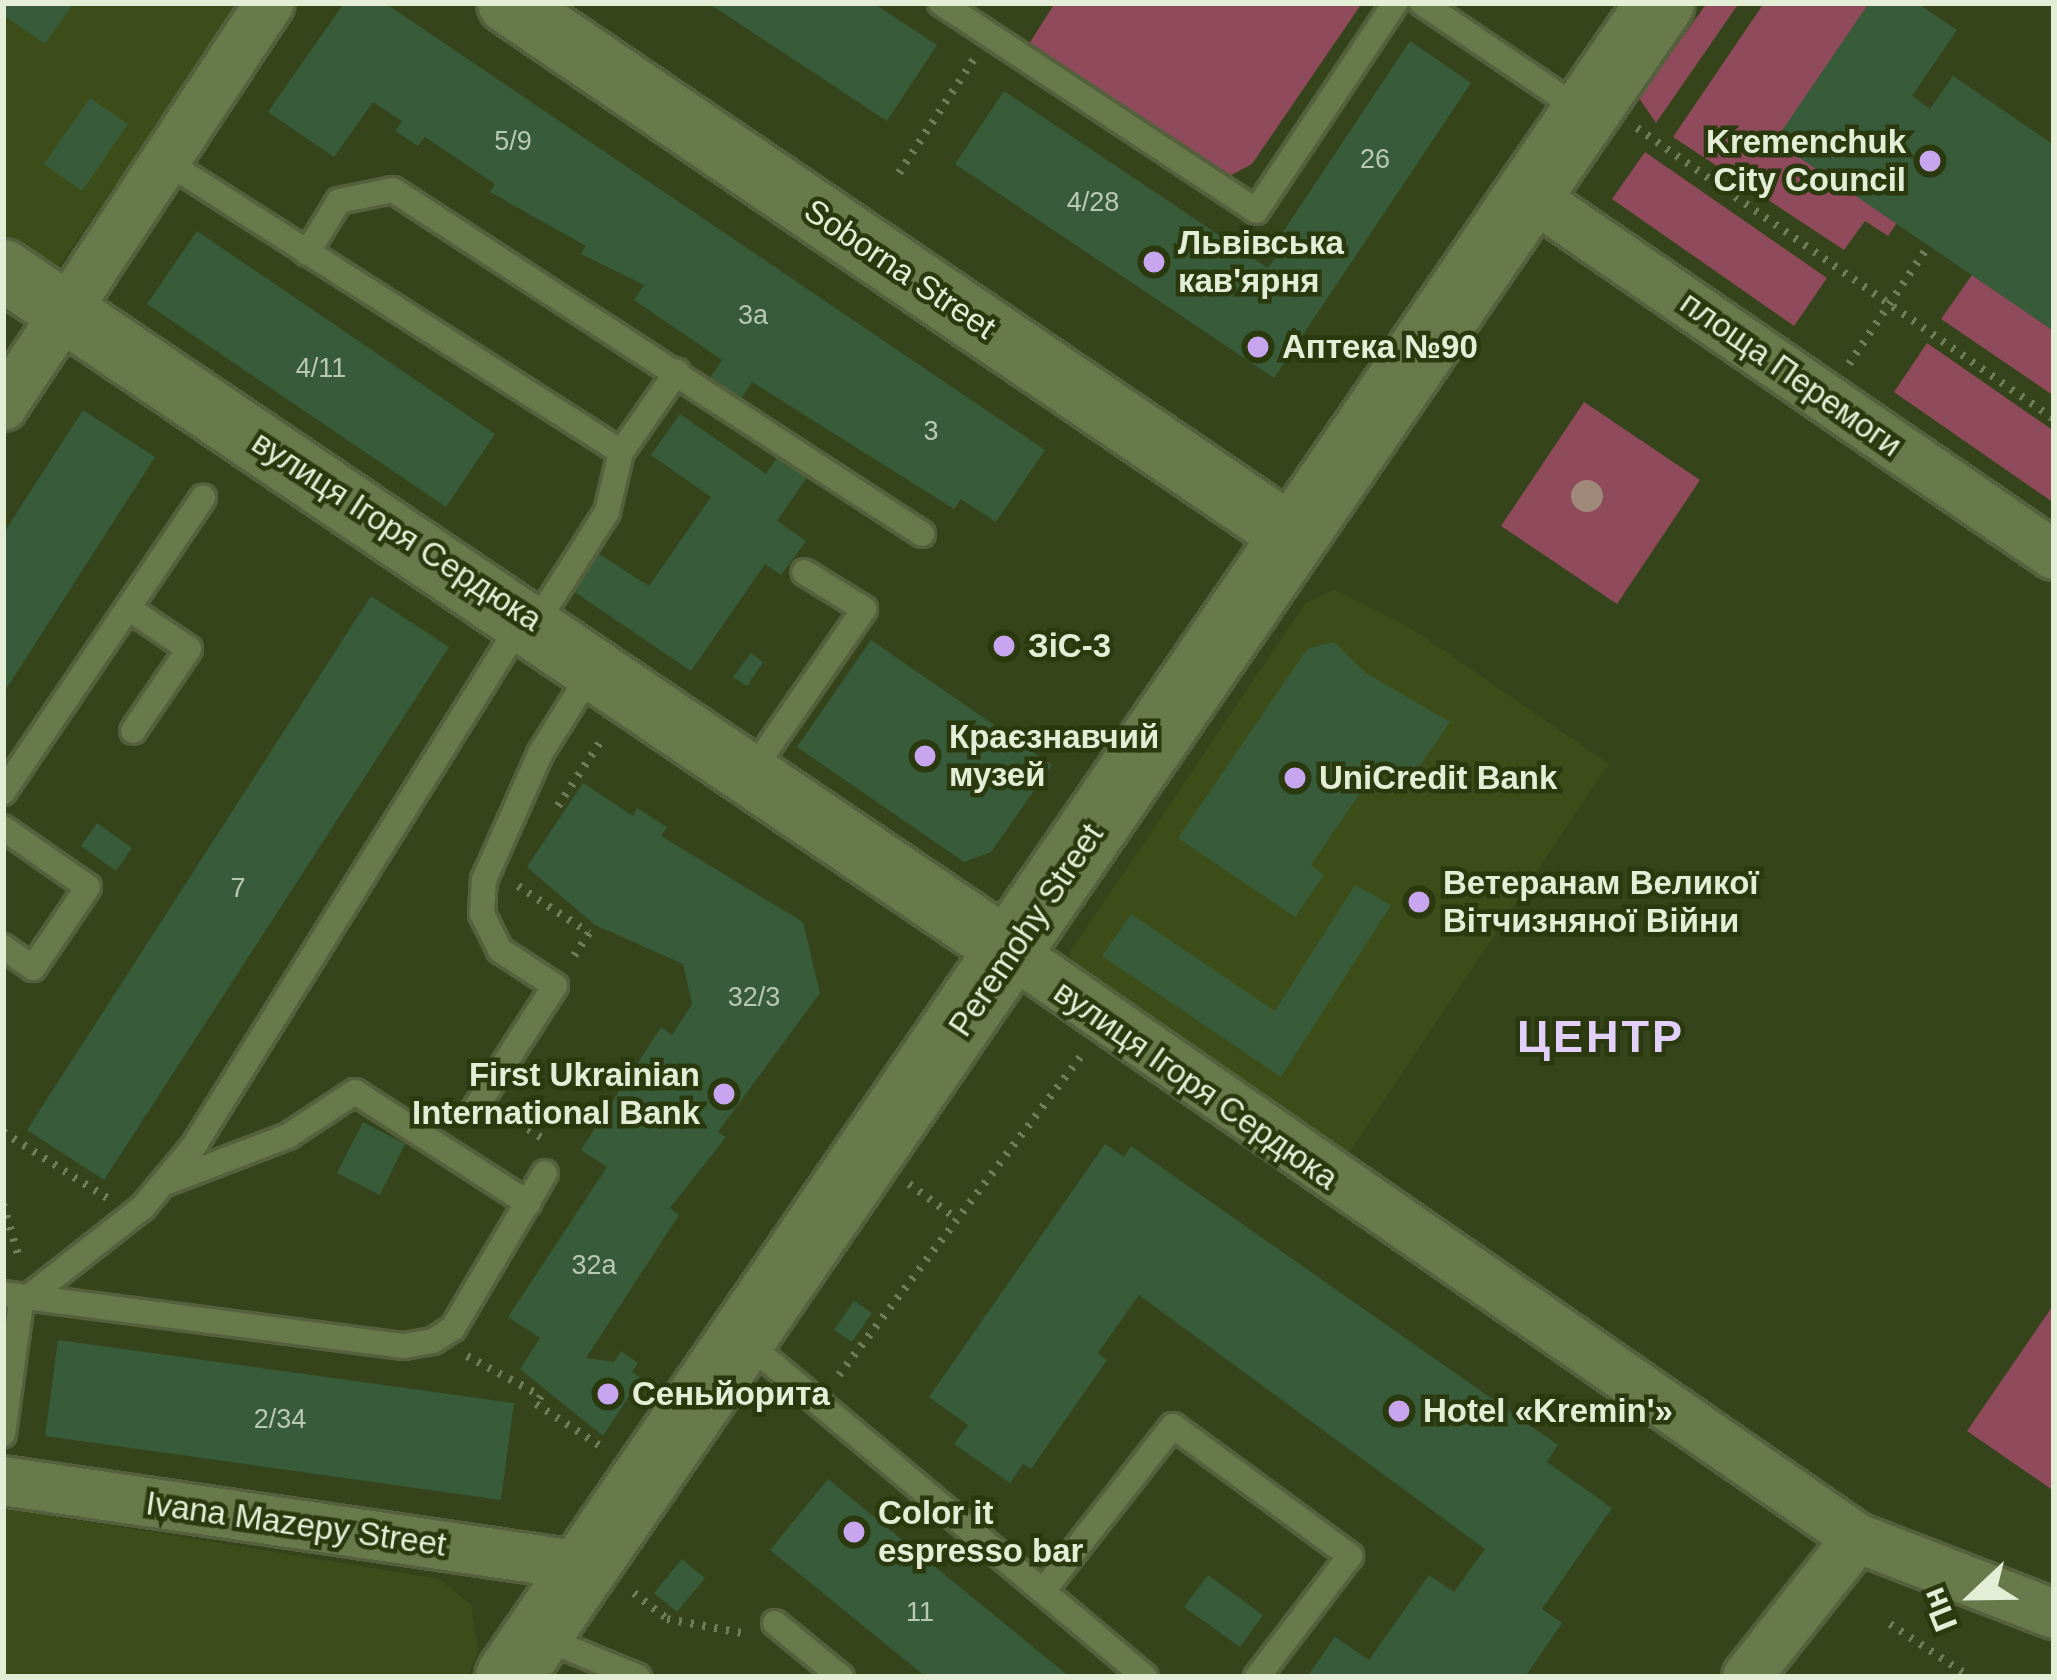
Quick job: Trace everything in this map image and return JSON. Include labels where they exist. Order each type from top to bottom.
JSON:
[{"type":"main road","name":"Peremohy Street","points":[[524,1657],[609,1578],[745,1342],[1527,193],[1604,115],[1660,3]]},
{"type":"street","points":[[3,406],[271,3]]},
{"type":"street","name":"Soborna Street","points":[[508,3],[1292,536]]},
{"type":"street","name":"площа Перемоги","points":[[1527,193],[2054,555]]},
{"type":"street","name":"вулиця Ігоря Сердюка","points":[[3,270],[531,619],[1857,1538],[2054,1614]]},
{"type":"street","name":"Ivana Mazepy Street","points":[[3,1481],[609,1578]]},
{"type":"street","points":[[1747,1677],[1857,1538]]},
{"type":"lane","points":[[941,3],[1256,211],[1395,3]]},
{"type":"lane","points":[[1422,3],[1604,115]]},
{"type":"lane","points":[[164,161],[621,452]]},
{"type":"lane","points":[[307,253],[339,202],[365,188],[393,190],[922,534]]},
{"type":"lane","points":[[12,1298],[134,1214],[165,1184],[531,619],[607,512],[621,452],[677,372]]},
{"type":"lane","points":[[3,792],[203,498]]},
{"type":"lane","points":[[752,771],[864,609],[804,572]]},
{"type":"lane","points":[[128,608],[189,649],[133,731]]},
{"type":"lane","points":[[478,1104],[555,986],[500,950],[482,914],[484,880],[540,754],[615,677]]},
{"type":"lane","points":[[3,828],[88,887],[33,968],[3,947]]},
{"type":"lane","points":[[165,1184],[287,1136],[355,1092],[528,1202]]},
{"type":"lane","points":[[12,1298],[404,1346],[433,1341],[453,1328],[545,1173]]},
{"type":"lane","points":[[3,1434],[12,1298]]},
{"type":"lane","points":[[745,1342],[1145,1677]]},
{"type":"lane","points":[[1043,1591],[1174,1426],[1350,1556],[1257,1677]]},
{"type":"lane","points":[[775,1623],[841,1677]]},
{"type":"lane","points":[[524,1657],[638,1677]]},
{"type":"path","points":[[898,173],[990,35]]},
{"type":"path","points":[[1604,115],[2054,419]]},
{"type":"path","points":[[1826,398],[1929,245]]},
{"type":"path","points":[[554,812],[615,677]]},
{"type":"path","points":[[520,864],[509,881],[589,933],[555,986]]},
{"type":"path","points":[[819,1402],[1081,1055]]},
{"type":"path","points":[[478,1104],[556,1148],[545,1173]]},
{"type":"path","points":[[3,1132],[134,1214]]},
{"type":"path","points":[[908,1183],[957,1220]]},
{"type":"path","points":[[3,1204],[26,1280],[12,1298]]},
{"type":"path","points":[[433,1341],[512,1376],[607,1450]]},
{"type":"path","points":[[609,1578],[667,1619],[738,1634],[775,1623]]},
{"type":"path","points":[[1890,1624],[1970,1677]]},
{"type":"shaded area","points":[[3,3],[241,3],[57,269],[3,239]]},
{"type":"shaded area","points":[[1055,3],[1362,3],[1252,164],[1222,180],[1027,47]]},
{"type":"shaded area","points":[[1707,3],[1739,3],[1656,123],[1639,98]]},
{"type":"shaded area","points":[[1764,3],[1869,3],[1776,141],[1897,223],[1888,236],[1865,221],[1844,250],[1673,137]]},
{"type":"shaded area","points":[[1645,152],[1827,278],[1794,326],[1612,199]]},
{"type":"shaded area","points":[[1972,275],[2054,331],[2054,396],[1941,319]]},
{"type":"shaded area","points":[[1927,343],[2054,431],[2054,503],[1894,392]]},
{"type":"shaded area","points":[[1584,402],[1700,480],[1617,604],[1501,526]]},
{"type":"shaded area","points":[[1334,590],[1412,629],[1609,764],[1344,1160],[1073,969],[1070,952],[1305,604]]},
{"type":"shaded area","points":[[2054,1309],[2054,1491],[1967,1431]]},
{"type":"shaded area","points":[[3,1508],[440,1579],[471,1605],[478,1652],[467,1677],[3,1677]]},
{"type":"building","points":[[3,3],[74,3],[45,44],[3,15]]},
{"type":"building","points":[[344,3],[385,3],[1045,450],[996,522],[961,499],[954,509],[752,382],[741,399],[710,378],[722,360],[634,300],[644,285],[581,254],[586,246],[490,192],[495,184],[425,137],[418,146],[395,131],[402,121],[373,102],[334,157],[268,112]]},
{"type":"building","points":[[708,3],[873,3],[937,45],[887,121]]},
{"type":"building","name":"Kremenchuk City Council","points":[[1869,3],[1917,3],[1957,30],[1912,96],[1930,109],[1953,76],[2054,145],[2054,331],[1775,141]]},
{"type":"building","points":[[1410,41],[1471,83],[1274,378],[955,164],[1004,91],[1268,268],[1286,243],[1279,238]]},
{"type":"building","points":[[90,98],[128,124],[82,191],[44,164]]},
{"type":"building","points":[[197,231],[495,434],[446,507],[147,304]]},
{"type":"building","points":[[83,410],[155,457],[3,694],[3,534]]},
{"type":"building","points":[[680,414],[766,474],[780,453],[810,473],[777,521],[806,541],[781,575],[765,564],[691,671],[573,591],[599,554],[649,586],[711,497],[651,455]]},
{"type":"building","points":[[371,596],[449,647],[104,1180],[27,1130]]},
{"type":"building","name":"Краєзнавчий музей","points":[[871,640],[1052,765],[991,852],[964,862],[797,747]]},
{"type":"building","name":"UniCredit Bank","points":[[1334,642],[1366,673],[1450,722],[1405,787],[1377,768],[1311,865],[1324,875],[1295,917],[1178,838],[1307,649]]},
{"type":"building","points":[[751,653],[763,662],[747,686],[733,677]]},
{"type":"building","points":[[583,783],[633,816],[637,808],[667,827],[661,836],[803,922],[820,993],[718,1132],[726,1137],[670,1208],[679,1215],[586,1358],[614,1362],[621,1351],[638,1363],[632,1372],[641,1378],[603,1436],[520,1369],[540,1338],[508,1317],[607,1167],[581,1150],[661,1027],[672,1035],[692,1004],[683,964],[595,925],[527,867]]},
{"type":"building","points":[[97,823],[132,848],[116,871],[81,846]]},
{"type":"building","points":[[1355,885],[1391,905],[1281,1077],[1102,956],[1131,914],[1275,1011]]},
{"type":"building","points":[[363,1122],[405,1144],[380,1195],[337,1173]]},
{"type":"building","name":"Hotel «Kremin'»","points":[[1105,1144],[1124,1157],[1131,1146],[1558,1445],[1547,1462],[1612,1508],[1542,1609],[1562,1623],[1525,1677],[1307,1677],[1335,1637],[1369,1660],[1429,1575],[1454,1592],[1485,1549],[1139,1295],[1098,1353],[1107,1360],[1031,1469],[1023,1464],[1010,1483],[954,1444],[968,1425],[929,1397]]},
{"type":"building","points":[[854,1301],[872,1313],[852,1342],[834,1330]]},
{"type":"building","points":[[58,1340],[514,1403],[501,1500],[45,1436]]},
{"type":"building","points":[[828,1479],[1070,1677],[926,1677],[770,1550]]},
{"type":"building","points":[[682,1559],[705,1578],[677,1612],[654,1593]]},
{"type":"building","points":[[1208,1575],[1263,1615],[1240,1647],[1184,1607]]},
{"type":"place","name":"Kremenchuk City Council","points":[[1930,161]]},
{"type":"place","name":"Львiвська кав'ярня","points":[[1154,262]]},
{"type":"place","name":"Аптека №90","points":[[1258,347]]},
{"type":"place","name":"ЗіС-3","points":[[1004,646]]},
{"type":"place","name":"Краєзнавчий музей","points":[[925,756]]},
{"type":"place","name":"UniCredit Bank","points":[[1295,778]]},
{"type":"place","name":"Ветеранам Великої Вітчизняної Війни","points":[[1419,902]]},
{"type":"place","name":"First Ukrainian International Bank","points":[[724,1094]]},
{"type":"place","name":"Сеньйорита","points":[[608,1394]]},
{"type":"place","name":"Hotel «Kremin'»","points":[[1399,1411]]},
{"type":"place","name":"Color it espresso bar","points":[[854,1532]]},
{"type":"district","name":"ЦЕНТР","points":[[1601,1037]]}]
